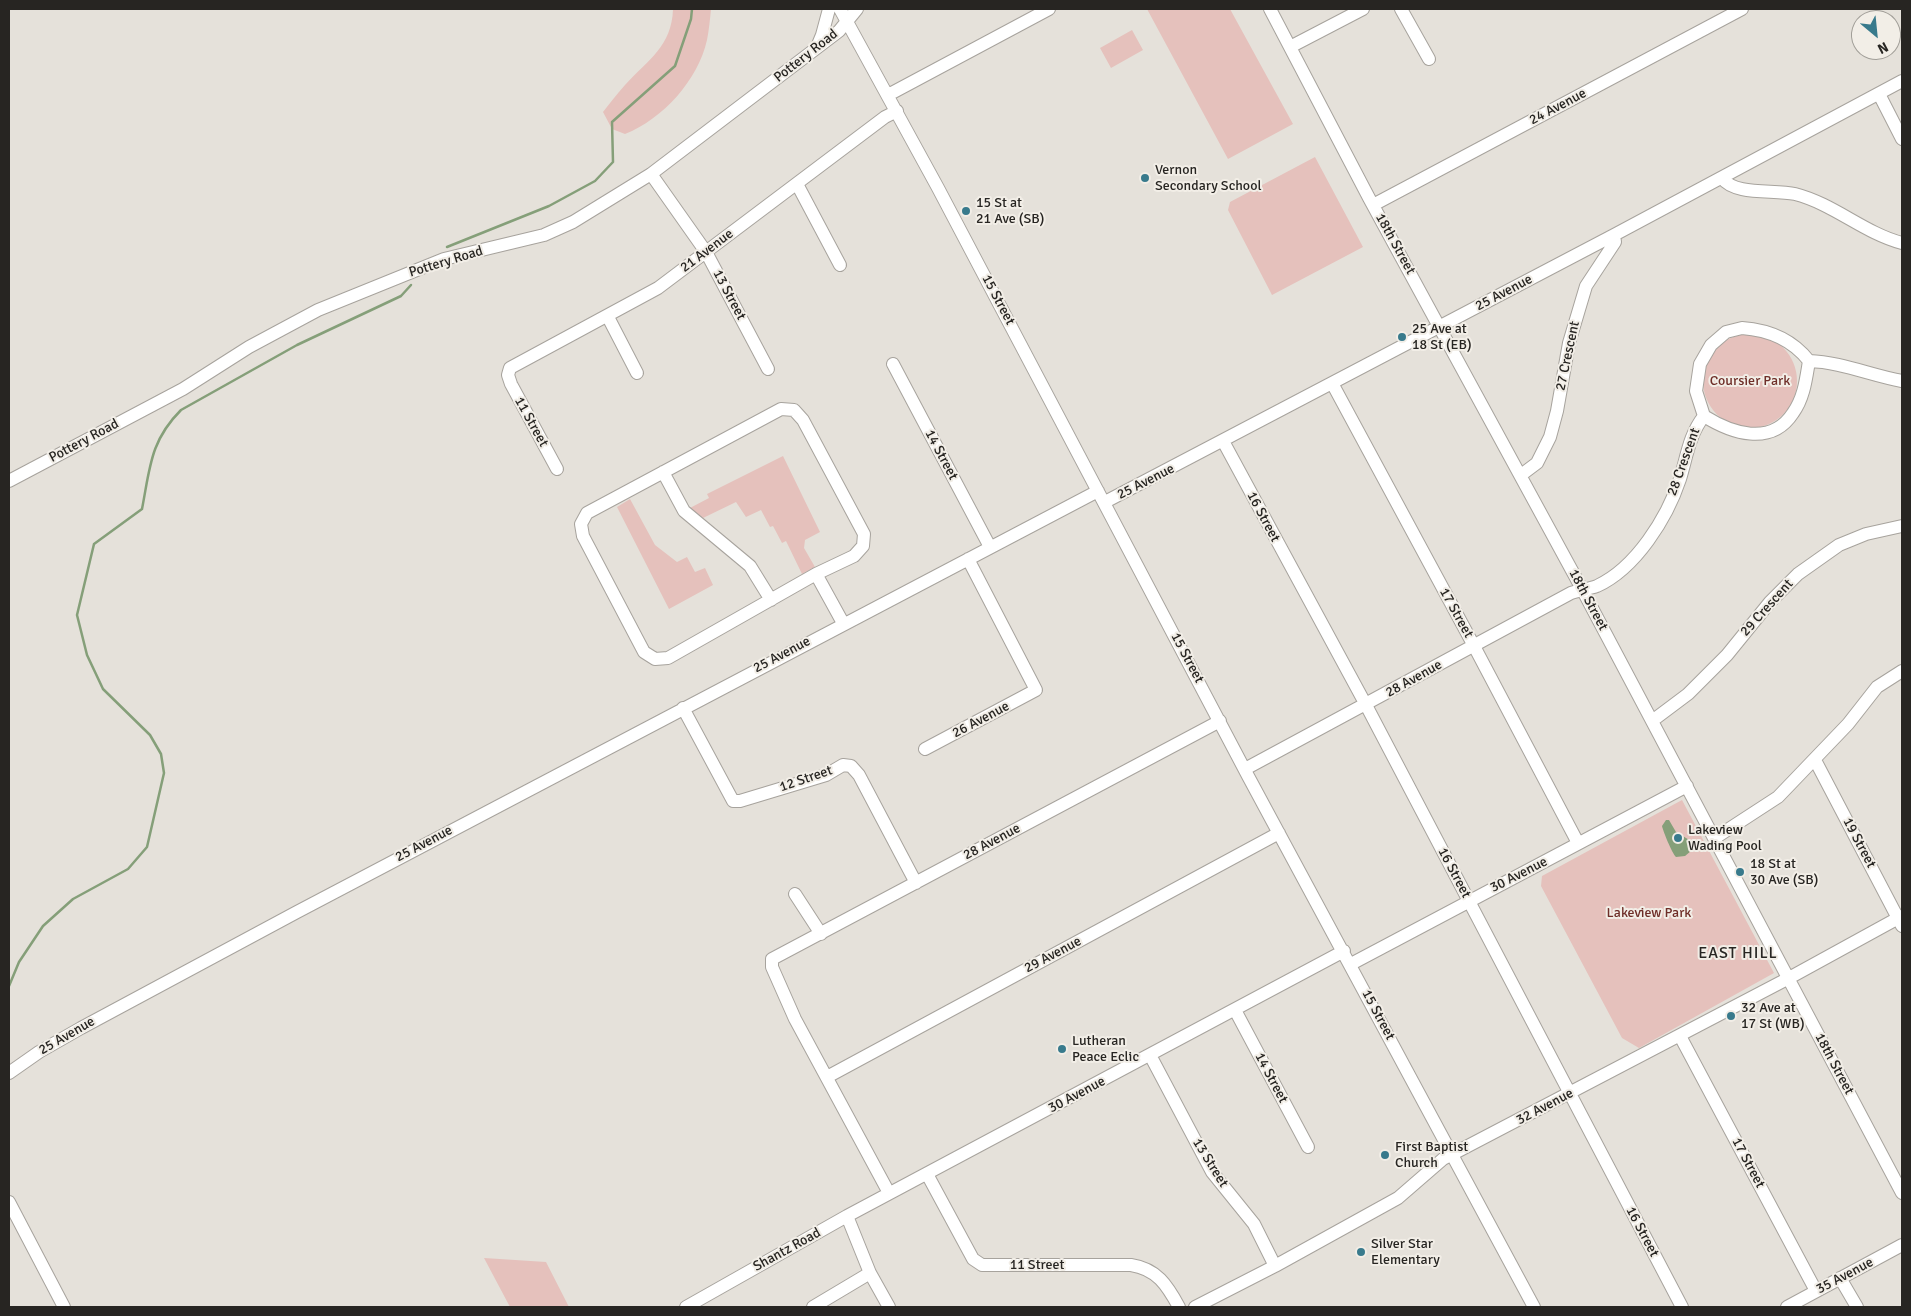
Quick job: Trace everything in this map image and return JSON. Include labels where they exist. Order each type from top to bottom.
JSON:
[{"type":"street","points":[[816,49],[829,9]]},
{"type":"street","name":"15 Street","points":[[840,9],[897,111],[1279,833],[1351,964],[1533,1307]]},
{"type":"street","name":"Pottery Road","points":[[9,481],[183,389],[249,347],[318,310],[444,259],[544,235],[573,222],[651,174],[816,49],[847,22],[857,9]]},
{"type":"street","points":[[888,95],[1050,9]]},
{"type":"street","name":"18th Street","points":[[1270,9],[1373,205],[1521,475],[1715,838],[1902,1193]]},
{"type":"street","points":[[1290,47],[1363,9]]},
{"type":"street","points":[[1401,9],[1429,59]]},
{"type":"street","name":"24 Avenue","points":[[1373,205],[1742,9]]},
{"type":"street","name":"25 Avenue","points":[[1105,502],[1614,236],[1902,81]]},
{"type":"street","points":[[1879,94],[1902,139]]},
{"type":"street","name":"21 Avenue","points":[[508,375],[510,368],[608,317],[658,288],[886,117],[897,111]]},
{"type":"street","name":"13 Street","points":[[651,174],[706,252],[768,369]]},
{"type":"street","points":[[1722,178],[1734,188],[1794,194],[1819,203],[1885,238],[1902,243]]},
{"type":"street","points":[[797,184],[840,264]]},
{"type":"street","name":"27 Crescent","points":[[1521,475],[1536,463],[1550,437],[1576,316],[1586,286],[1615,242],[1614,236]]},
{"type":"street","points":[[608,317],[638,373]]},
{"type":"street","name":"28 Crescent","points":[[1742,328],[1762,329],[1798,348],[1808,361],[1804,388],[1793,414],[1778,427],[1762,434],[1743,434],[1723,428],[1704,416],[1696,391],[1700,364],[1711,345],[1726,332],[1742,328]]},
{"type":"street","points":[[1808,361],[1827,362],[1902,381]]},
{"type":"street","name":"14 Street","points":[[893,364],[990,547]]},
{"type":"street","name":"11 Street","points":[[508,375],[557,469]]},
{"type":"street","name":"17 Street","points":[[1332,383],[1578,844]]},
{"type":"street","points":[[782,409],[794,410],[803,420],[864,534],[863,546],[854,556],[816,574],[668,658],[655,659],[644,652],[583,536],[581,524],[587,512],[663,472],[782,409]]},
{"type":"street","name":"28 Crescent","points":[[1582,589],[1596,586],[1625,566],[1646,541],[1669,504],[1679,482],[1693,430],[1704,416]]},
{"type":"street","name":"16 Street","points":[[1223,441],[1366,705],[1682,1307]]},
{"type":"street","points":[[663,472],[684,511],[750,566],[771,600]]},
{"type":"street","name":"25 Avenue","points":[[9,1073],[39,1052],[82,1028],[843,623],[1098,491]]},
{"type":"street","name":"29 Crescent","points":[[1652,721],[1688,694],[1727,655],[1770,602],[1798,574],[1839,545],[1866,534],[1902,526]]},
{"type":"street","name":"26 Avenue","points":[[925,749],[1036,690],[968,559]]},
{"type":"street","points":[[816,574],[843,623]]},
{"type":"street","name":"28 Avenue","points":[[1245,769],[1582,589]]},
{"type":"street","points":[[1715,838],[1778,797],[1848,724],[1877,687],[1902,671]]},
{"type":"street","name":"12 Street","points":[[683,708],[732,801],[740,801],[826,775],[843,765],[851,766],[859,775],[916,883]]},
{"type":"street","name":"28 Avenue","points":[[827,1077],[795,1019],[772,967],[772,959],[1220,721]]},
{"type":"street","name":"19 Street","points":[[1815,760],[1901,920]]},
{"type":"street","name":"30 Avenue","points":[[1351,964],[1468,900],[1687,786]]},
{"type":"street","name":"29 Avenue","points":[[827,1077],[1279,833]]},
{"type":"street","points":[[795,894],[821,934]]},
{"type":"street","name":"32 Avenue","points":[[1195,1307],[1275,1266],[1398,1198],[1433,1167],[1452,1155],[1901,920]]},
{"type":"street","name":"30 Avenue","points":[[889,1194],[1344,952]]},
{"type":"street","name":"14 Street","points":[[1235,1010],[1308,1147]]},
{"type":"street","name":"17 Street","points":[[1680,1036],[1816,1291]]},
{"type":"street","name":"13 Street","points":[[1150,1055],[1212,1172],[1254,1224],[1275,1266]]},
{"type":"street","points":[[827,1077],[889,1194]]},
{"type":"street","name":"11 Street","points":[[928,1174],[973,1259],[982,1265],[1131,1265],[1146,1268],[1160,1278],[1179,1307]]},
{"type":"street","name":"Shantz Road","points":[[686,1307],[889,1194]]},
{"type":"street","points":[[9,1202],[64,1307]]},
{"type":"street","points":[[847,1216],[870,1274],[889,1307]]},
{"type":"street","name":"35 Avenue","points":[[1787,1307],[1902,1245]]},
{"type":"street","points":[[813,1307],[870,1274]]},
{"type":"street","points":[[1840,1278],[1857,1307]]},
{"type":"green space","points":[[673,9],[711,9],[707,40],[696,69],[677,96],[653,119],[625,134],[612,129],[603,112],[663,43],[672,22]]},
{"type":"green space","points":[[1147,9],[1230,9],[1293,124],[1228,159]]},
{"type":"green space","points":[[1132,30],[1143,50],[1111,68],[1100,48]]},
{"type":"green space","points":[[1315,157],[1363,247],[1272,295],[1228,210],[1230,202]]},
{"type":"green space","name":"Coursier Park","points":[[1750,334],[1768,337],[1783,348],[1794,363],[1797,381],[1794,399],[1783,414],[1768,425],[1750,428],[1732,425],[1717,414],[1706,399],[1703,381],[1706,363],[1717,348],[1732,337]]},
{"type":"green space","points":[[783,456],[820,532],[805,540],[804,548],[815,567],[802,574],[786,541],[782,543],[773,526],[770,527],[761,510],[746,517],[736,502],[703,518],[690,508],[709,498],[707,494]]},
{"type":"green space","points":[[630,499],[655,545],[677,562],[687,557],[695,572],[705,568],[713,585],[669,609],[617,507]]},
{"type":"green space","name":"Lakeview Park","points":[[1682,800],[1774,973],[1639,1048],[1622,1038],[1541,886],[1542,876]]},
{"type":"green space","points":[[484,1258],[546,1262],[569,1307],[510,1307]]},
{"type":"shaded area","points":[[1666,820],[1669,820],[1676,832],[1691,841],[1691,851],[1685,856],[1676,857],[1672,851],[1662,826]]},
{"type":"waterway","points":[[447,247],[549,206],[595,181],[613,162],[612,122],[675,66],[691,19],[692,9]]},
{"type":"waterway","points":[[9,986],[19,962],[43,926],[73,899],[128,869],[147,847],[164,773],[161,754],[150,735],[103,689],[87,655],[77,615],[94,544],[142,509],[157,444],[171,421],[181,410],[297,345],[401,296],[411,285]]},
{"type":"place","name":"Vernon Secondary School","points":[[1145,178]]},
{"type":"place","name":"15 St at 21 Ave (SB)","points":[[966,211]]},
{"type":"place","name":"25 Ave at 18 St (EB)","points":[[1402,337]]},
{"type":"place","name":"Lakeview Wading Pool","points":[[1678,838]]},
{"type":"place","name":"18 St at 30 Ave (SB)","points":[[1740,872]]},
{"type":"place","name":"32 Ave at 17 St (WB)","points":[[1731,1016]]},
{"type":"place","name":"Lutheran Peace Eclic","points":[[1062,1049]]},
{"type":"place","name":"First Baptist Church","points":[[1385,1155]]},
{"type":"place","name":"Silver Star Elementary","points":[[1361,1252]]},
{"type":"district","name":"EAST HILL","points":[[1738,954]]}]
